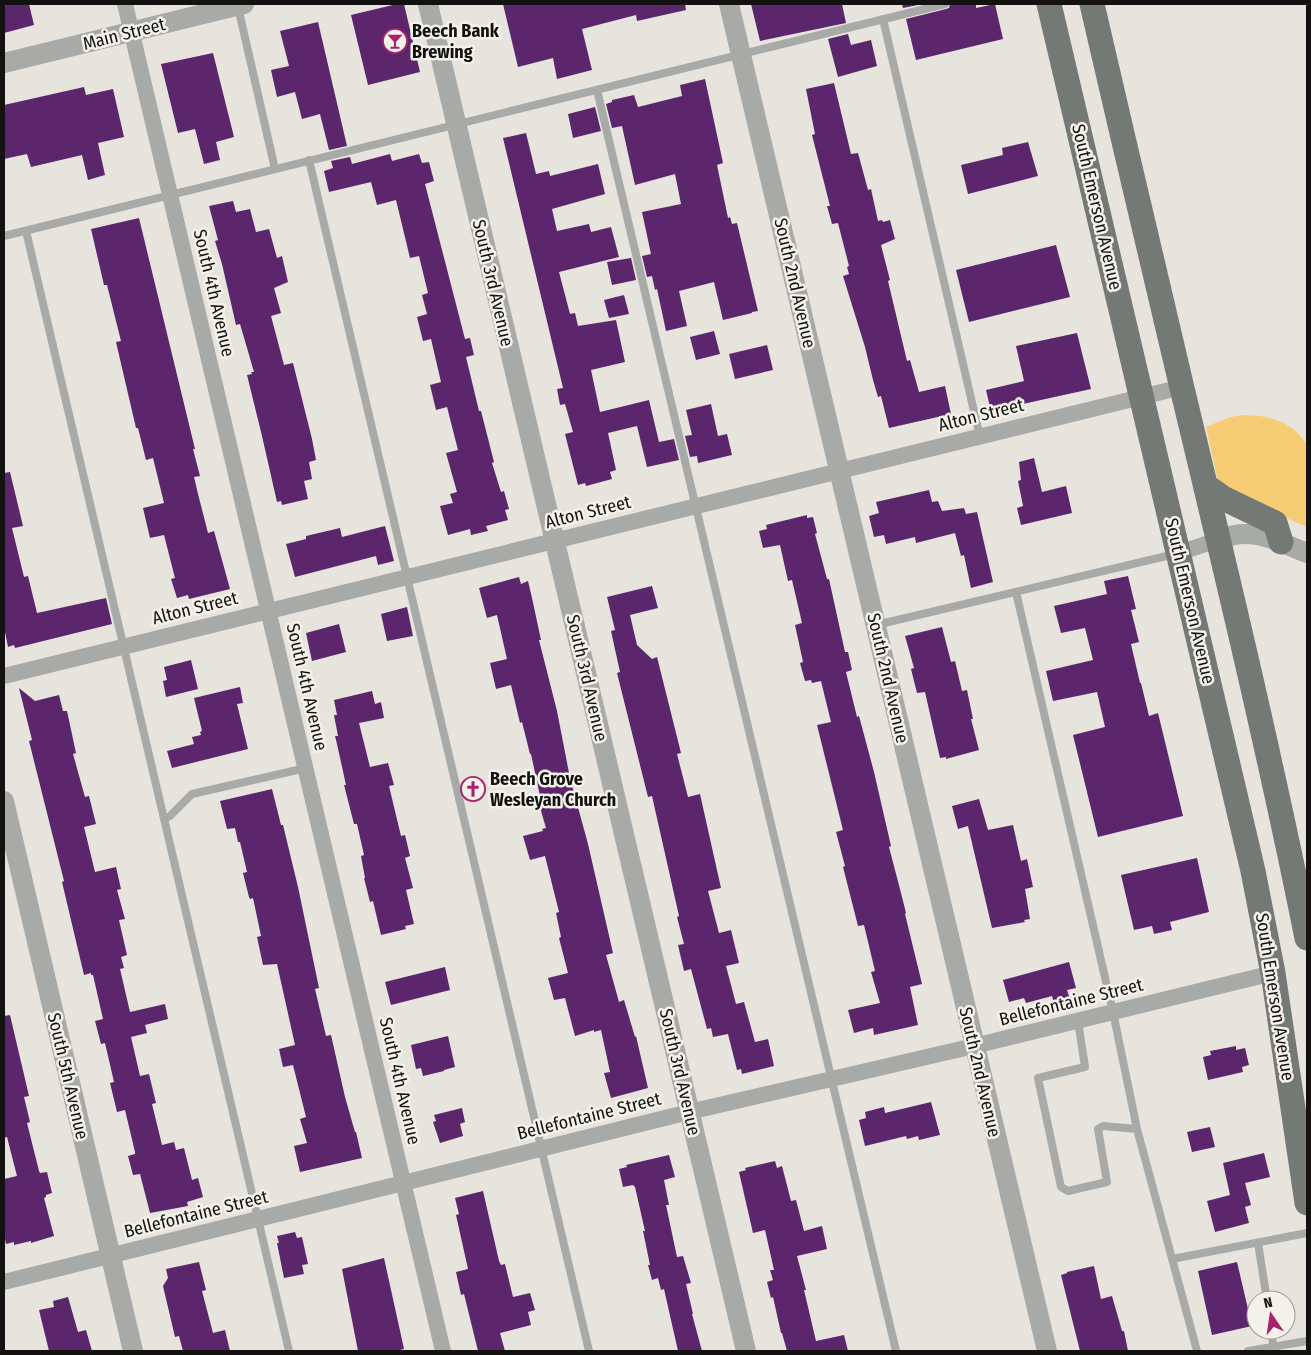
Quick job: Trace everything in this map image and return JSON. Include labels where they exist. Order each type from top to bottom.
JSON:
[{"type":"main road","name":"South Emerson Avenue","points":[[1049,4],[1180,553],[1253,871],[1273,973],[1307,1203]]},
{"type":"main road","points":[[1092,4],[1182,387],[1220,539],[1279,800],[1307,938]]},
{"type":"main road","points":[[1206,486],[1224,498],[1275,523],[1281,542]]},
{"type":"street","name":"South 4th Avenue","points":[[125,4],[443,1351]]},
{"type":"street","name":"South 3rd Avenue","points":[[428,4],[746,1351]]},
{"type":"street","name":"South 2nd Avenue","points":[[729,4],[1047,1351]]},
{"type":"street","name":"Main Street","points":[[4,63],[132,32],[200,9],[241,5]]},
{"type":"street","name":"Alton Street","points":[[4,676],[1182,387]]},
{"type":"street","points":[[1180,553],[1231,534],[1245,533],[1271,537],[1307,553]]},
{"type":"street","name":"South 5th Avenue","points":[[4,801],[133,1351]]},
{"type":"street","name":"Bellefontaine Street","points":[[4,1282],[541,1148],[1273,973]]},
{"type":"lane","points":[[4,236],[946,4]]},
{"type":"lane","points":[[241,5],[275,169]]},
{"type":"lane","points":[[883,19],[980,436]]},
{"type":"lane","points":[[597,90],[896,1351]]},
{"type":"lane","points":[[309,160],[589,1351]]},
{"type":"lane","points":[[26,230],[289,1351]]},
{"type":"lane","points":[[876,625],[1180,553]]},
{"type":"lane","points":[[1016,592],[1113,1012],[1137,1129],[1197,1351]]},
{"type":"lane","points":[[164,819],[170,816],[192,794],[306,768]]},
{"type":"lane","points":[[1078,1021],[1086,1067],[1038,1078],[1061,1187],[1068,1191],[1107,1182],[1098,1129],[1103,1126],[1137,1129]]},
{"type":"lane","points":[[1172,1259],[1307,1233]]},
{"type":"lane","points":[[1258,1242],[1265,1290]]},
{"type":"lane","points":[[1248,1351],[1274,1349],[1307,1341]]},
{"type":"shaded area","points":[[1245,415],[1280,421],[1294,430],[1307,444],[1307,527],[1218,482],[1206,427],[1230,417]]},
{"type":"building","points":[[4,4],[29,4],[34,25],[4,33]]},
{"type":"building","name":"Beech Bank Brewing","points":[[404,4],[420,72],[368,85],[351,15]]},
{"type":"building","points":[[503,4],[685,4],[686,10],[637,21],[636,15],[582,29],[592,70],[557,79],[553,58],[518,67]]},
{"type":"building","points":[[751,4],[842,4],[846,23],[760,41]]},
{"type":"building","points":[[902,4],[923,4],[903,8]]},
{"type":"building","points":[[950,4],[976,4],[976,8],[995,4],[1003,39],[916,60],[906,19],[949,8]]},
{"type":"building","points":[[318,22],[347,146],[329,150],[320,114],[302,119],[295,92],[277,97],[271,70],[289,66],[280,31]]},
{"type":"building","points":[[848,34],[851,45],[871,40],[877,66],[838,77],[828,39]]},
{"type":"building","points":[[213,53],[234,137],[216,142],[220,160],[204,164],[195,129],[178,133],[161,64]]},
{"type":"building","points":[[705,79],[723,163],[717,165],[728,218],[730,217],[732,224],[737,223],[758,311],[723,320],[714,282],[679,291],[687,326],[666,331],[657,289],[655,290],[652,276],[647,277],[642,256],[651,254],[642,212],[681,204],[675,174],[635,185],[622,126],[612,128],[606,104],[612,102],[612,100],[634,95],[638,107],[682,96],[680,85]]},
{"type":"building","points":[[834,83],[851,154],[858,153],[868,190],[871,189],[878,221],[890,220],[895,239],[881,245],[907,361],[910,360],[919,392],[945,386],[951,414],[889,428],[881,396],[878,397],[843,276],[849,274],[847,267],[849,266],[838,223],[832,224],[827,206],[830,206],[812,135],[815,134],[806,89]]},
{"type":"building","points":[[84,87],[86,95],[113,89],[124,137],[98,143],[105,175],[88,180],[82,155],[31,167],[27,154],[4,159],[4,105]]},
{"type":"building","points":[[595,107],[601,131],[573,138],[568,114]]},
{"type":"building","points":[[526,133],[536,174],[549,171],[550,176],[598,164],[605,194],[552,209],[557,231],[589,224],[591,232],[611,227],[619,257],[559,272],[570,314],[575,313],[578,326],[616,320],[625,362],[591,370],[600,412],[649,400],[659,442],[674,439],[679,460],[647,467],[637,426],[608,433],[616,470],[610,472],[612,479],[586,486],[585,483],[578,485],[565,434],[573,432],[565,404],[560,405],[557,389],[563,388],[503,138]]},
{"type":"building","points":[[1028,142],[1038,176],[968,194],[961,165],[1003,155],[1002,148]]},
{"type":"building","points":[[390,154],[392,161],[419,154],[422,163],[429,162],[434,181],[425,184],[465,339],[470,338],[474,355],[466,357],[494,462],[492,463],[501,492],[504,491],[509,509],[505,510],[508,520],[486,526],[488,531],[471,535],[470,529],[448,535],[440,506],[453,503],[450,494],[457,492],[446,453],[458,450],[447,407],[436,410],[430,385],[441,382],[431,339],[423,341],[417,317],[427,314],[422,295],[428,293],[419,256],[410,258],[396,200],[377,205],[371,182],[329,192],[324,171],[333,168],[331,161],[350,157],[352,164]]},
{"type":"building","points":[[233,201],[236,212],[250,209],[256,232],[269,229],[277,258],[282,256],[288,282],[274,288],[281,313],[271,316],[284,365],[293,363],[316,460],[309,462],[312,479],[304,481],[308,499],[282,505],[281,501],[277,502],[247,375],[254,372],[240,324],[236,325],[215,241],[218,240],[209,206]]},
{"type":"building","points":[[139,218],[195,449],[193,449],[200,476],[194,477],[198,494],[208,533],[214,531],[230,589],[189,599],[188,595],[177,598],[171,579],[175,578],[164,535],[150,538],[143,508],[164,503],[153,458],[146,460],[138,428],[136,428],[116,342],[121,341],[107,285],[104,285],[91,229]]},
{"type":"building","points":[[1056,245],[1070,297],[969,322],[956,270]]},
{"type":"building","points":[[631,258],[636,280],[612,285],[607,262]]},
{"type":"building","points":[[624,295],[629,314],[609,318],[604,300]]},
{"type":"building","points":[[714,331],[720,354],[696,360],[690,337]]},
{"type":"building","points":[[1077,333],[1091,389],[991,411],[986,390],[1024,381],[1016,346]]},
{"type":"building","points":[[767,345],[773,370],[735,379],[729,354]]},
{"type":"building","points":[[711,404],[718,436],[727,434],[732,455],[698,463],[697,456],[690,457],[685,436],[692,435],[686,410]]},
{"type":"building","points":[[1034,458],[1042,492],[1066,486],[1072,513],[1021,525],[1017,508],[1023,506],[1018,481],[1021,480],[1019,462]]},
{"type":"building","points":[[10,472],[23,526],[12,528],[24,577],[28,576],[37,613],[106,598],[112,624],[15,648],[14,645],[8,647],[4,627],[4,473]]},
{"type":"building","points":[[929,490],[932,502],[938,501],[942,511],[964,508],[966,514],[977,512],[993,582],[971,588],[964,555],[961,556],[955,533],[916,543],[915,537],[886,544],[884,535],[874,537],[869,516],[879,513],[876,502]]},
{"type":"building","points":[[807,515],[807,518],[813,517],[817,533],[815,534],[827,579],[829,579],[845,652],[848,652],[852,670],[846,672],[857,717],[859,716],[874,772],[891,846],[889,847],[922,984],[910,987],[918,1025],[874,1035],[873,1028],[854,1033],[848,1010],[880,1003],[871,972],[875,971],[864,925],[858,926],[843,867],[845,866],[836,832],[843,830],[817,725],[831,722],[821,681],[812,683],[811,680],[805,681],[800,663],[803,662],[795,625],[802,623],[792,580],[788,581],[780,545],[763,548],[759,531],[767,529],[766,525]]},
{"type":"building","points":[[385,526],[394,561],[378,565],[376,556],[295,577],[286,544],[306,539],[306,536],[340,528],[342,537]]},
{"type":"building","points":[[1128,576],[1136,609],[1131,610],[1139,642],[1131,644],[1149,716],[1158,713],[1183,816],[1098,837],[1073,735],[1105,727],[1097,692],[1053,701],[1046,671],[1093,660],[1085,628],[1061,633],[1054,606],[1107,594],[1104,581]]},
{"type":"building","points":[[519,577],[521,584],[528,581],[532,598],[541,640],[539,640],[557,711],[570,778],[588,844],[613,953],[606,955],[619,1002],[624,1000],[636,1036],[648,1088],[611,1098],[604,1073],[610,1072],[601,1030],[594,1032],[594,1030],[575,1036],[565,998],[554,1000],[548,978],[568,973],[559,938],[561,937],[556,913],[559,912],[545,856],[530,860],[523,836],[543,831],[542,829],[546,828],[537,797],[540,796],[531,754],[522,722],[520,723],[511,685],[496,689],[490,663],[507,659],[497,615],[487,618],[479,588]]},
{"type":"building","points":[[652,586],[658,608],[630,615],[637,645],[652,659],[657,657],[681,753],[677,754],[688,797],[700,794],[721,888],[708,891],[719,933],[731,930],[739,963],[726,966],[736,1004],[744,1002],[755,1042],[768,1039],[774,1066],[742,1074],[741,1069],[737,1070],[728,1034],[713,1037],[711,1028],[707,1029],[691,969],[684,971],[678,945],[684,944],[677,917],[679,916],[652,796],[648,797],[617,673],[620,672],[611,631],[615,630],[607,597]]},
{"type":"building","points":[[407,607],[413,636],[387,641],[381,614]]},
{"type":"building","points":[[339,624],[346,652],[312,661],[306,633]]},
{"type":"building","points":[[942,627],[951,662],[955,661],[962,691],[967,690],[973,719],[971,719],[979,750],[946,759],[946,757],[940,758],[925,692],[917,693],[911,669],[914,668],[905,636]]},
{"type":"building","points":[[191,660],[198,689],[166,697],[163,681],[167,680],[164,667]]},
{"type":"building","points":[[240,687],[243,703],[237,704],[248,749],[172,768],[167,751],[194,744],[192,737],[201,735],[200,732],[202,731],[194,698]]},
{"type":"building","points":[[19,688],[35,701],[59,695],[63,711],[67,711],[76,753],[73,754],[85,797],[89,796],[96,824],[84,827],[95,872],[116,867],[121,889],[117,890],[125,919],[119,920],[127,955],[121,957],[124,968],[120,969],[130,1012],[165,1004],[168,1019],[145,1025],[147,1033],[131,1037],[140,1076],[149,1074],[156,1103],[152,1104],[162,1145],[174,1142],[176,1150],[184,1148],[192,1180],[198,1178],[203,1197],[187,1202],[188,1206],[150,1213],[140,1174],[133,1175],[128,1156],[135,1154],[135,1152],[125,1110],[117,1112],[110,1083],[114,1082],[105,1043],[101,1044],[95,1021],[103,1019],[93,975],[91,973],[84,975],[62,882],[64,881],[29,741],[32,740]]},
{"type":"building","points":[[372,691],[375,704],[381,702],[384,718],[359,723],[370,767],[388,763],[394,785],[389,786],[401,836],[405,835],[410,856],[405,858],[413,888],[406,890],[414,924],[405,926],[406,929],[381,935],[373,901],[370,902],[364,878],[361,856],[364,855],[357,824],[354,824],[344,785],[346,785],[335,736],[338,736],[334,715],[337,715],[334,700]]},
{"type":"building","points":[[272,789],[298,887],[319,988],[315,989],[326,1036],[331,1035],[345,1097],[362,1158],[300,1172],[294,1146],[307,1143],[300,1119],[306,1117],[293,1065],[283,1067],[279,1049],[295,1045],[277,964],[263,965],[257,937],[261,936],[253,898],[250,899],[249,897],[243,873],[247,872],[240,842],[238,842],[235,828],[227,829],[220,801]]},
{"type":"building","points":[[979,799],[988,830],[1013,825],[1021,861],[1027,859],[1033,887],[1025,889],[1030,919],[1024,920],[1025,922],[992,928],[968,826],[958,829],[952,806]]},
{"type":"building","points":[[1197,858],[1209,912],[1170,922],[1172,930],[1154,934],[1152,926],[1134,930],[1121,875]]},
{"type":"building","points":[[1069,962],[1076,988],[1067,990],[1070,999],[1054,1003],[1052,996],[1026,1003],[1024,998],[1009,1002],[1003,980]]},
{"type":"building","points":[[445,967],[450,990],[391,1005],[385,982]]},
{"type":"building","points":[[10,1015],[29,1096],[24,1097],[30,1122],[27,1123],[39,1171],[40,1173],[47,1172],[52,1193],[44,1198],[54,1236],[31,1243],[31,1241],[14,1245],[14,1242],[6,1244],[4,1234],[4,1179],[17,1176],[7,1137],[4,1138],[4,1016]]},
{"type":"building","points":[[448,1036],[455,1067],[423,1076],[421,1068],[416,1069],[411,1045]]},
{"type":"building","points":[[1236,1046],[1236,1050],[1245,1048],[1249,1065],[1242,1067],[1243,1072],[1208,1080],[1203,1057],[1211,1055],[1210,1051]]},
{"type":"building","points":[[931,1102],[940,1135],[919,1140],[918,1136],[907,1139],[906,1136],[865,1146],[859,1120],[866,1118],[865,1112],[884,1107],[885,1113]]},
{"type":"building","points":[[462,1108],[465,1122],[460,1124],[463,1136],[440,1143],[433,1122],[436,1121],[434,1115]]},
{"type":"building","points":[[1210,1127],[1215,1147],[1192,1152],[1187,1132]]},
{"type":"building","points":[[1264,1153],[1270,1177],[1245,1183],[1251,1205],[1245,1207],[1249,1223],[1215,1232],[1207,1201],[1230,1195],[1223,1163]]},
{"type":"building","points":[[669,1155],[675,1177],[664,1180],[669,1205],[666,1205],[677,1257],[683,1256],[691,1283],[686,1284],[702,1351],[678,1351],[664,1289],[661,1290],[658,1278],[652,1280],[648,1265],[650,1265],[643,1231],[645,1231],[635,1187],[633,1185],[623,1187],[619,1169],[627,1167],[626,1165]]},
{"type":"building","points":[[775,1161],[777,1168],[782,1166],[791,1201],[796,1200],[804,1231],[822,1226],[827,1249],[797,1256],[816,1341],[844,1335],[848,1351],[787,1351],[773,1297],[771,1298],[767,1282],[773,1280],[770,1270],[774,1270],[765,1230],[753,1233],[739,1172],[746,1170],[745,1168]]},
{"type":"building","points":[[483,1191],[499,1261],[501,1265],[505,1264],[513,1297],[530,1293],[535,1310],[528,1312],[531,1325],[500,1333],[505,1351],[478,1351],[464,1294],[461,1295],[456,1272],[468,1269],[456,1215],[459,1214],[455,1198]]},
{"type":"building","points":[[295,1232],[297,1238],[302,1237],[308,1264],[302,1265],[304,1274],[284,1278],[277,1236]]},
{"type":"building","points":[[384,1258],[404,1349],[396,1351],[358,1351],[342,1269]]},
{"type":"building","points":[[199,1262],[206,1290],[202,1291],[213,1333],[225,1330],[230,1351],[183,1351],[179,1336],[175,1337],[163,1286],[168,1278],[166,1269]]},
{"type":"building","points":[[1237,1262],[1246,1300],[1246,1327],[1212,1335],[1198,1271]]},
{"type":"building","points":[[1094,1266],[1101,1299],[1112,1296],[1122,1331],[1124,1331],[1128,1351],[1080,1351],[1061,1275]]},
{"type":"building","points":[[68,1297],[78,1332],[86,1330],[92,1351],[49,1351],[39,1310],[54,1307],[53,1301]]},
{"type":"place","name":"Beech Bank Brewing","points":[[395,41]]},
{"type":"place","name":"Beech Grove Wesleyan Church","points":[[473,789]]}]
